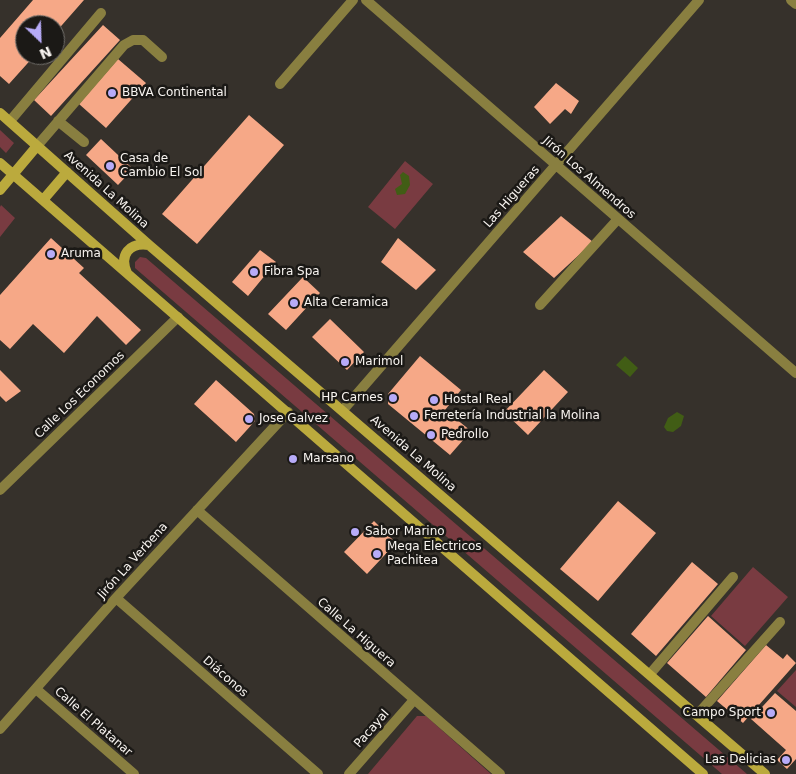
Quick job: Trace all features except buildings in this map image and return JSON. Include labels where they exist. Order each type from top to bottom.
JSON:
[{"type":"main road","name":"Avenida La Molina","points":[[0,113],[149,245],[765,774]]},
{"type":"main road","points":[[0,190],[37,146]]},
{"type":"main road","points":[[0,163],[703,774]]},
{"type":"main road","points":[[44,200],[67,172]]},
{"type":"main road","points":[[127,273],[123,265],[124,255],[130,247],[139,244],[149,245]]},
{"type":"street","points":[[280,84],[353,0]]},
{"type":"street","name":"Jirón Los Almendros","points":[[366,0],[796,373]]},
{"type":"street","name":"Las Higueras","points":[[343,410],[699,0]]},
{"type":"street","points":[[792,0],[796,4]]},
{"type":"street","points":[[10,121],[101,13]]},
{"type":"street","points":[[37,146],[124,45],[133,40],[143,40],[162,57]]},
{"type":"street","points":[[58,121],[84,142]]},
{"type":"street","points":[[540,306],[618,219]]},
{"type":"street","name":"Calle Los Economos","points":[[0,490],[178,317]]},
{"type":"street","name":"Jirón La Verbena","points":[[0,729],[116,598],[288,412]]},
{"type":"street","name":"Calle La Higuera","points":[[197,510],[413,701],[500,774]]},
{"type":"street","points":[[650,674],[733,577]]},
{"type":"street","name":"Diáconos","points":[[116,598],[318,774]]},
{"type":"street","points":[[697,715],[780,622]]},
{"type":"street","name":"Calle El Platanar","points":[[36,689],[134,774]]},
{"type":"street","name":"Pacayal","points":[[349,774],[413,701]]},
{"type":"shaded area","points":[[0,130],[14,143],[6,153],[0,147]]},
{"type":"shaded area","points":[[405,161],[433,184],[395,229],[368,207]]},
{"type":"shaded area","points":[[403,172],[409,176],[410,185],[405,194],[397,195],[395,189],[402,184],[400,175]]},
{"type":"shaded area","points":[[1,205],[15,218],[0,237],[0,207]]},
{"type":"shaded area","points":[[140,257],[146,258],[747,774],[722,774],[135,268],[135,262]]},
{"type":"shaded area","points":[[625,356],[638,368],[630,377],[616,365]]},
{"type":"shaded area","points":[[677,412],[684,416],[681,426],[673,432],[667,431],[664,427],[668,418]]},
{"type":"shaded area","points":[[753,567],[788,597],[745,646],[711,616]]},
{"type":"shaded area","points":[[796,670],[796,707],[777,691]]},
{"type":"shaded area","points":[[417,716],[426,716],[491,774],[368,774]]},
{"type":"place","name":"BBVA Continental","points":[[112,93]]},
{"type":"place","name":"Casa de Cambio El Sol","points":[[110,166]]},
{"type":"place","name":"Aruma","points":[[51,254]]},
{"type":"place","name":"Fibra Spa","points":[[254,272]]},
{"type":"place","name":"Alta Ceramica","points":[[294,303]]},
{"type":"place","name":"Marimol","points":[[345,362]]},
{"type":"place","name":"HP Carnes","points":[[393,398]]},
{"type":"place","name":"Hostal Real","points":[[434,400]]},
{"type":"place","name":"Ferretería Industrial la Molina","points":[[414,416]]},
{"type":"place","name":"Jose Galvez","points":[[249,419]]},
{"type":"place","name":"Pedrollo","points":[[431,435]]},
{"type":"place","name":"Marsano","points":[[293,459]]},
{"type":"place","name":"Sabor Marino","points":[[355,532]]},
{"type":"place","name":"Mega Electricos Pachitea","points":[[377,554]]},
{"type":"place","name":"Campo Sport","points":[[771,713]]},
{"type":"place","name":"Las Delicias","points":[[786,760]]}]
